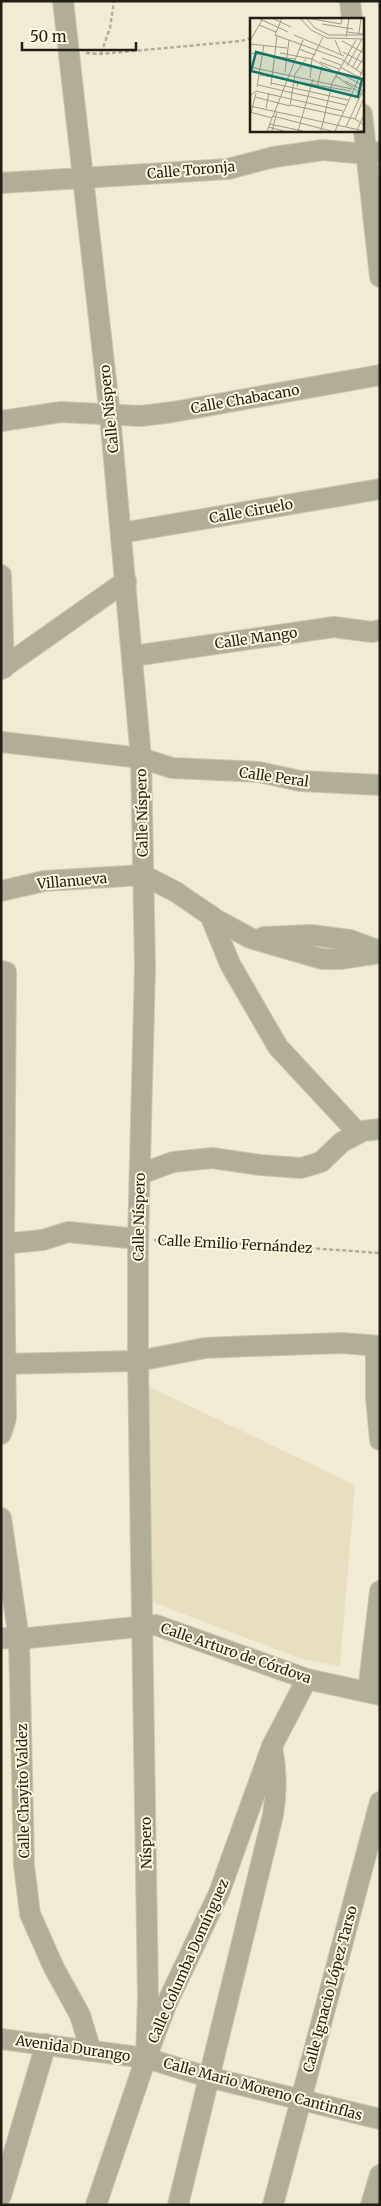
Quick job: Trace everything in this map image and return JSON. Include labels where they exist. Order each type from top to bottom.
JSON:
[{"type":"street","name":"Calle Níspero","points":[[63,1],[110,416],[141,758],[145,967],[138,1239],[142,1628]]},
{"type":"street","points":[[350,1],[352,18]]},
{"type":"street","points":[[364,121],[373,153],[379,268]]},
{"type":"street","name":"Calle Toronja","points":[[1,183],[228,169],[274,157],[323,150],[373,153]]},
{"type":"street","name":"Calle Chabacano","points":[[1,421],[61,412],[110,416],[141,416],[380,375]]},
{"type":"street","name":"Calle Ciruelo","points":[[121,533],[380,489]]},
{"type":"street","points":[[1,575],[3,668]]},
{"type":"street","points":[[3,668],[126,580]]},
{"type":"street","name":"Calle Mango","points":[[133,656],[334,627],[372,632],[380,630]]},
{"type":"street","name":"Calle Peral","points":[[1,742],[141,758],[172,768],[260,772],[300,782],[380,785]]},
{"type":"street","points":[[143,875],[176,892],[210,916],[250,938],[322,960],[380,952]]},
{"type":"street","name":"Villanueva","points":[[1,891],[44,881],[143,875]]},
{"type":"street","points":[[210,916],[230,964],[278,1047],[358,1133]]},
{"type":"street","points":[[1,1434],[6,1418],[3,1364],[4,972]]},
{"type":"street","points":[[140,1174],[173,1162],[212,1158],[260,1165],[301,1168],[321,1162],[342,1142],[358,1133],[380,1129]]},
{"type":"street","name":"Calle Emilio Fernández","points":[[3,1244],[43,1240],[68,1232],[138,1239]]},
{"type":"street","points":[[3,1364],[138,1361],[205,1348],[342,1343],[378,1346],[376,1397],[380,1440]]},
{"type":"street","name":"Calle Chayito Valdez","points":[[1,1518],[24,1865],[30,1914],[54,1968],[80,2015],[91,2052]]},
{"type":"street","points":[[374,1694],[380,1591]]},
{"type":"street","name":"Calle Arturo de Córdova","points":[[10,1638],[142,1628],[156,1625],[307,1680],[374,1694]]},
{"type":"street","name":"Níspero","points":[[142,1628],[148,1998],[146,2058]]},
{"type":"street","name":"Calle Columba Domínguez","points":[[96,2205],[146,2058],[169,1997],[219,1893],[272,1746],[307,1680]]},
{"type":"street","points":[[178,2205],[273,1815],[277,1772],[272,1746]]},
{"type":"street","name":"Calle Ignacio López Tarso","points":[[272,2205],[380,1802]]},
{"type":"street","name":"Avenida Durango","points":[[1,2039],[146,2058]]},
{"type":"street","points":[[1,2196],[46,2044]]},
{"type":"street","name":"Calle Mario Moreno Cantinflas","points":[[146,2058],[208,2077],[380,2119]]},
{"type":"street","points":[[371,2205],[380,2175]]},
{"type":"path","points":[[101,54],[110,28],[114,1]]},
{"type":"path","points":[[69,52],[101,54],[241,41],[250,38]]},
{"type":"path","name":"Calle Emilio Fernández","points":[[138,1239],[380,1253]]},
{"type":"shaded area","points":[[146,1385],[355,1485],[340,1666],[301,1659],[147,1600]]}]
